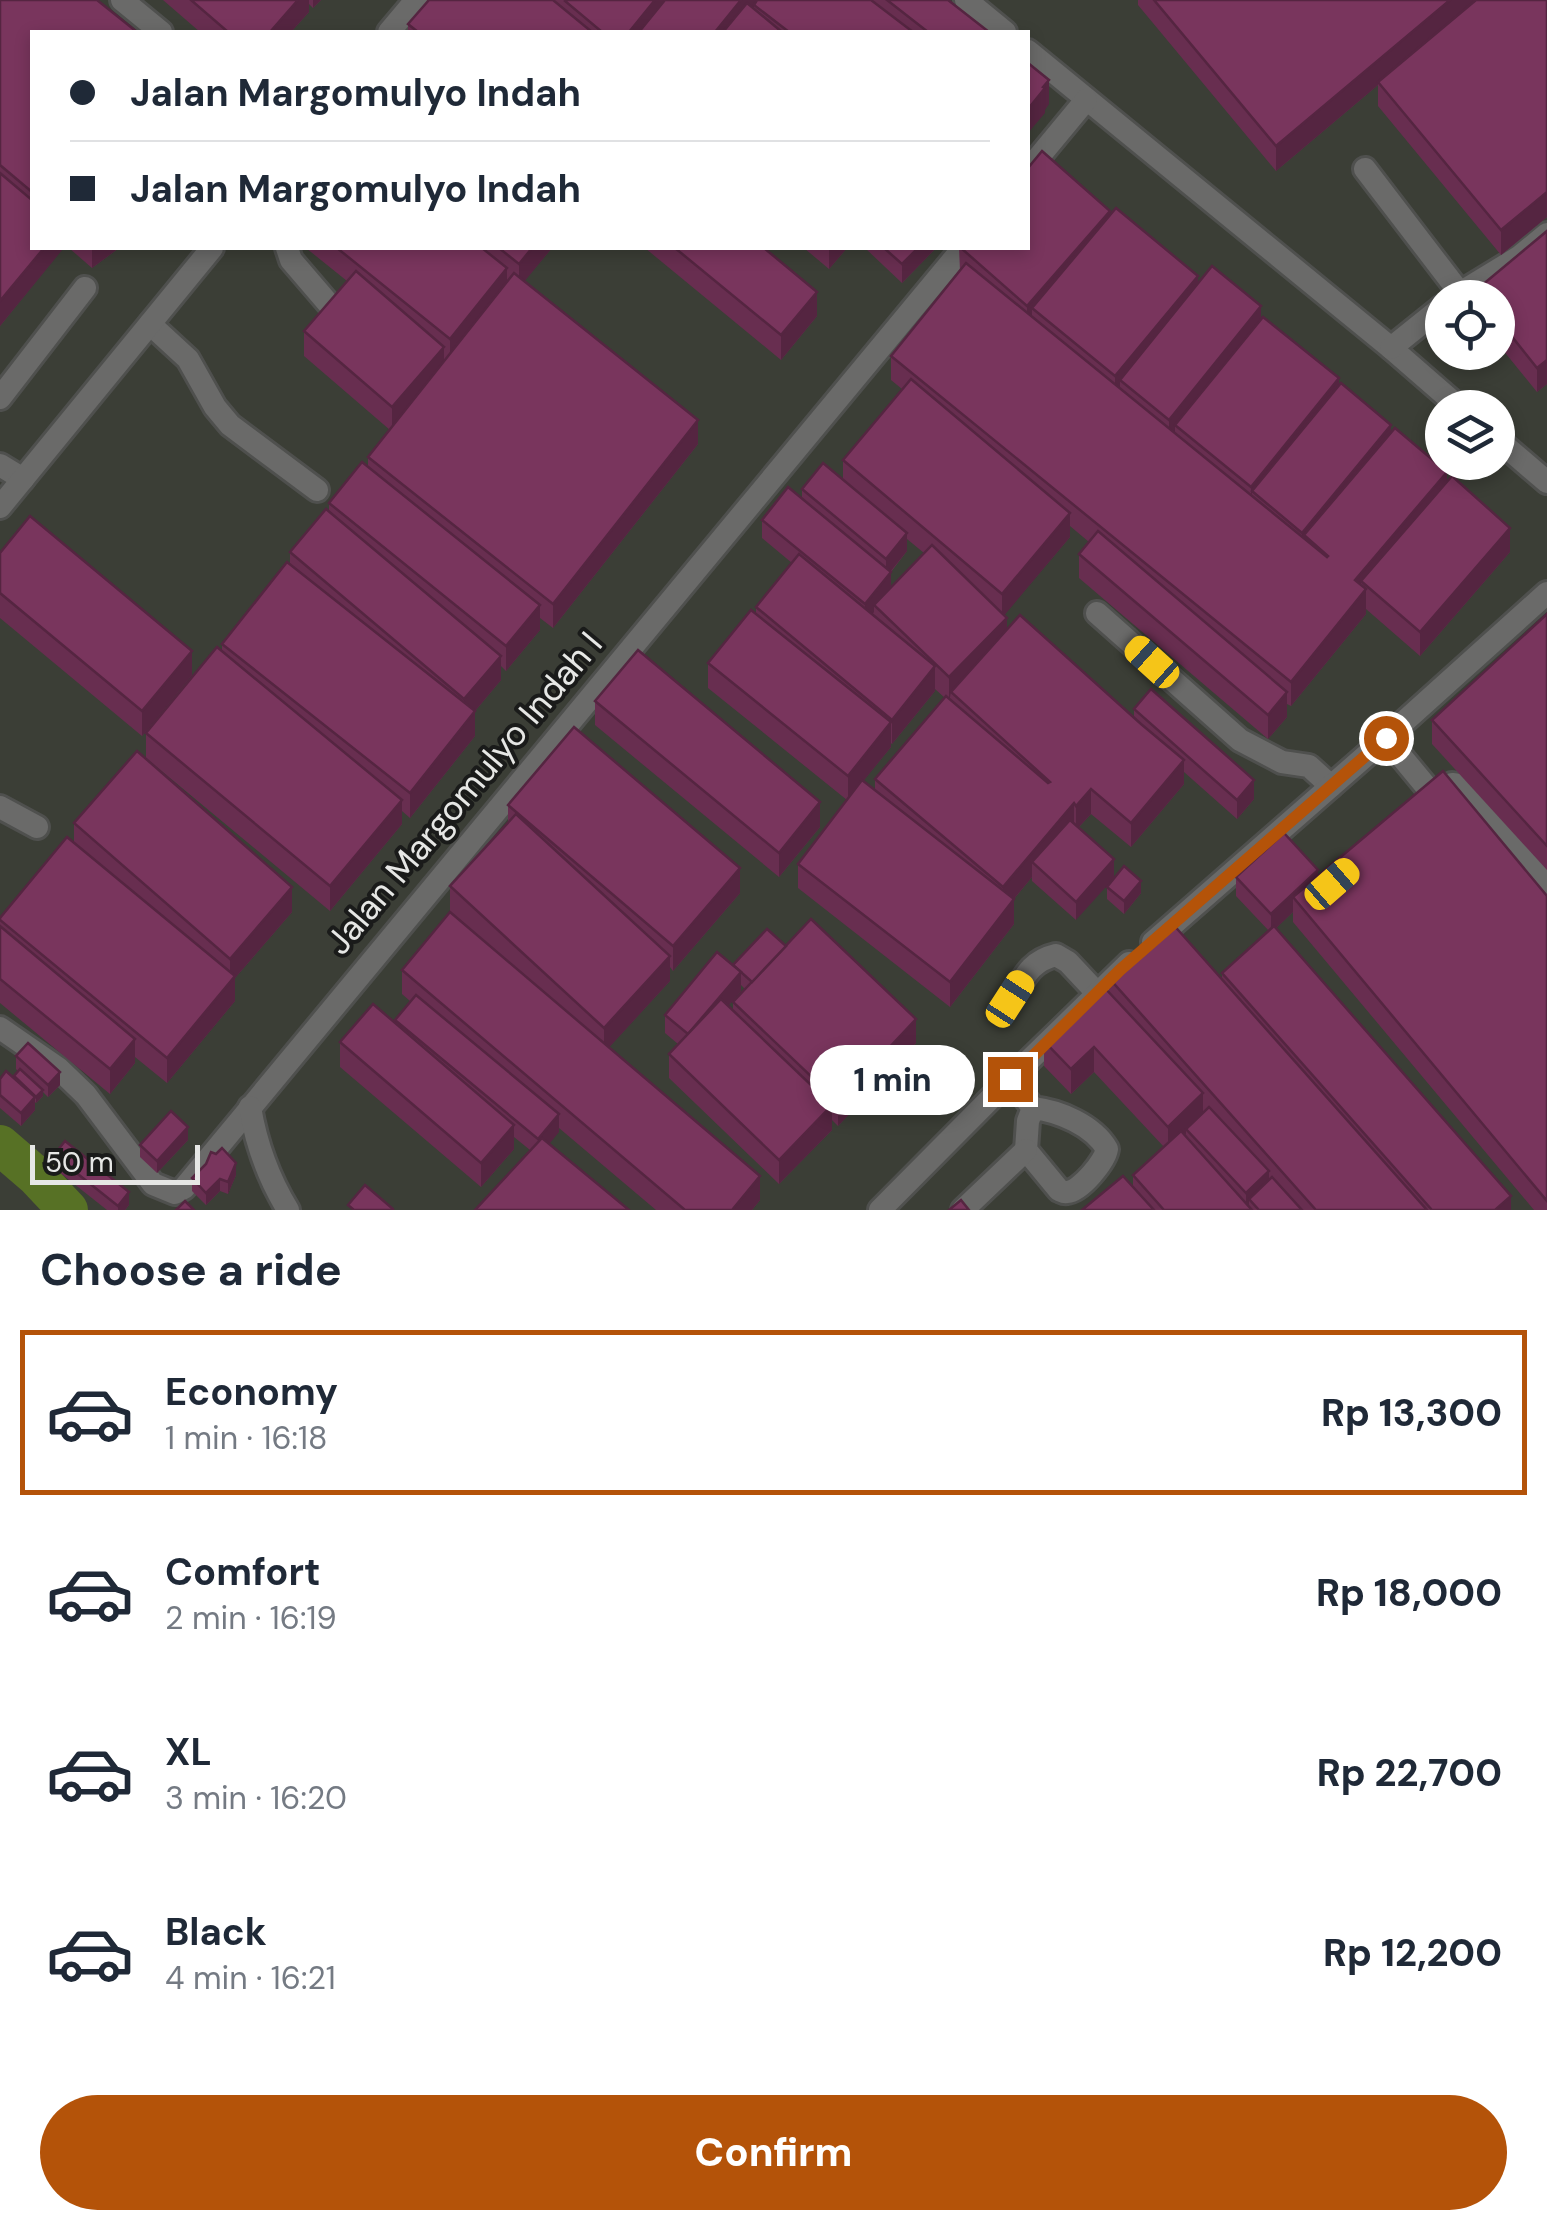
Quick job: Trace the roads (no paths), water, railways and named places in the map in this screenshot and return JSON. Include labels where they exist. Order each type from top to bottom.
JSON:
[{"type":"lane","points":[[122,0],[159,30]]},
{"type":"lane","points":[[391,30],[416,0]]},
{"type":"lane","points":[[966,0],[1003,30]]},
{"type":"lane","points":[[1030,53],[1439,390]]},
{"type":"lane","points":[[1030,168],[1086,100]]},
{"type":"lane","points":[[1365,169],[1439,280]]},
{"type":"lane","points":[[1482,280],[1547,234]]},
{"type":"lane","points":[[0,507],[210,250]]},
{"type":"lane","points":[[288,250],[291,260],[333,310]]},
{"type":"lane","name":"Jalan Margomulyo Indah I","points":[[0,1028],[58,1068],[86,1095],[153,1184],[175,1193],[184,1188],[961,250]]},
{"type":"lane","points":[[0,398],[85,288]]},
{"type":"lane","points":[[1391,348],[1425,321]]},
{"type":"lane","points":[[150,324],[188,360],[230,425],[317,490]]},
{"type":"lane","points":[[1515,455],[1547,482]]},
{"type":"lane","points":[[0,466],[23,479]]},
{"type":"lane","points":[[880,1210],[1120,970],[1547,593]]},
{"type":"lane","points":[[1098,613],[1240,740],[1282,762],[1310,766],[1331,786]]},
{"type":"lane","points":[[1386,738],[1434,796]]},
{"type":"lane","points":[[1406,821],[1434,796],[1452,784],[1459,785],[1547,884]]},
{"type":"lane","points":[[0,808],[37,827]]},
{"type":"lane","points":[[1010,999],[1041,958],[1056,955],[1068,962],[1097,993]]},
{"type":"lane","points":[[1010,1079],[1033,1108],[1050,1110],[1083,1127],[1108,1149],[1104,1162],[1075,1190],[1066,1193],[1059,1190],[1026,1150]]},
{"type":"lane","points":[[250,1107],[255,1134],[288,1210]]},
{"type":"lane","points":[[963,1210],[1026,1150],[1033,1108]]},
{"type":"waterway","points":[[0,1145],[68,1210]]}]
